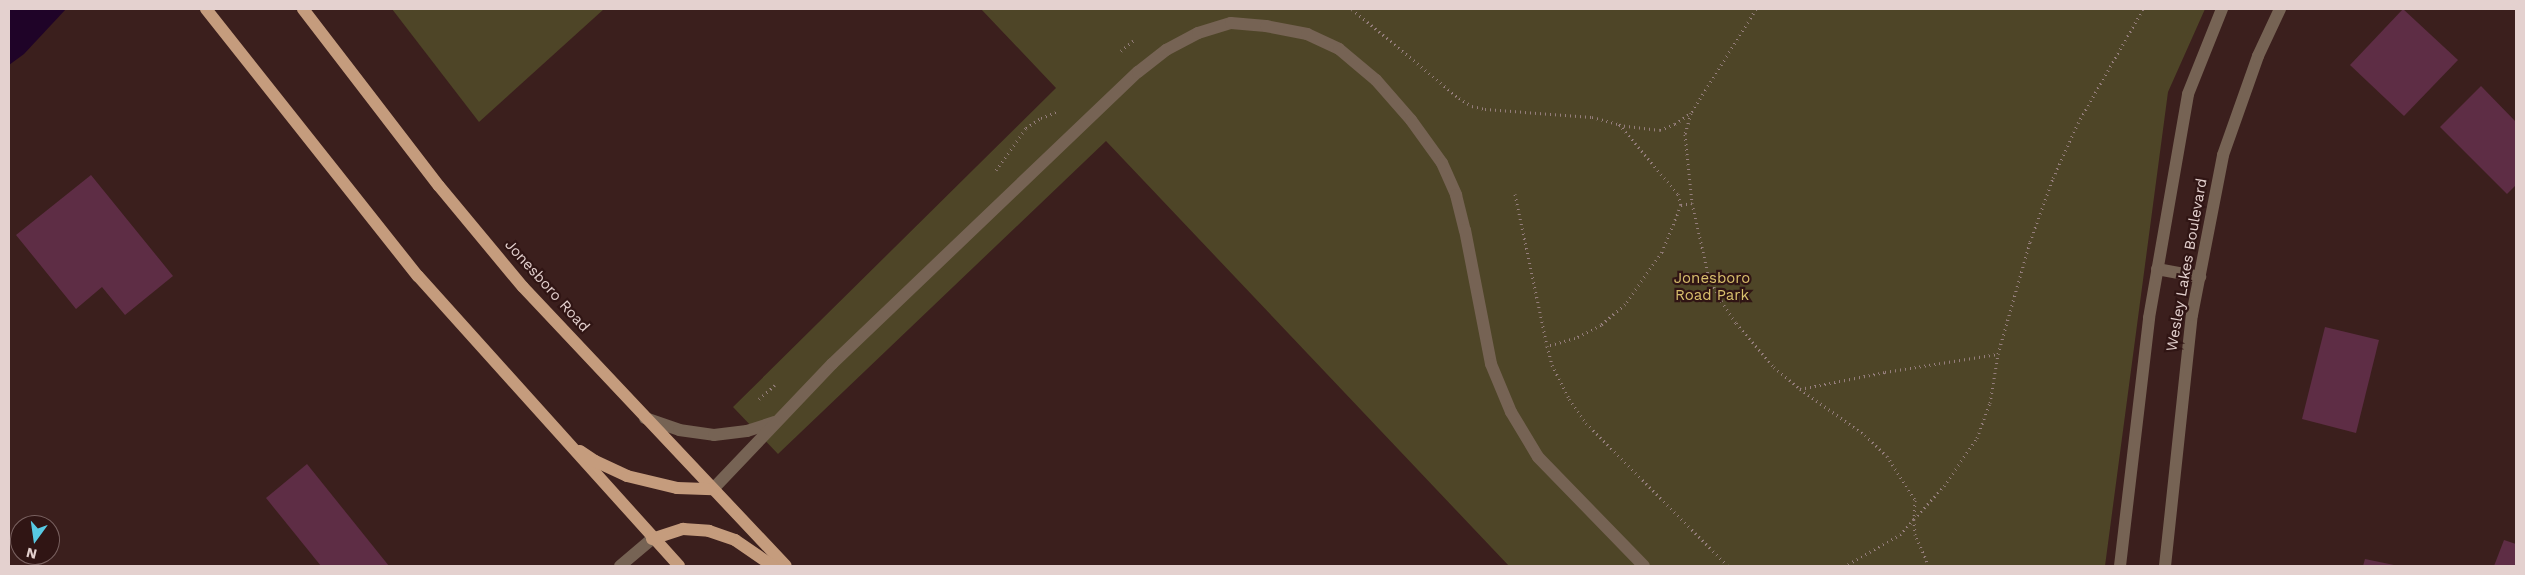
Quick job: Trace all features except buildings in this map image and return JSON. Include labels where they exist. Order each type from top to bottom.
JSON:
[{"type":"main road","points":[[206,9],[418,276],[652,539],[679,566]]},
{"type":"main road","name":"Jonesboro Road","points":[[303,9],[439,186],[518,280],[645,418],[786,566]]},
{"type":"main road","points":[[564,440],[595,461],[627,476],[676,488],[713,489]]},
{"type":"main road","points":[[652,539],[683,529],[709,531],[735,540],[773,566]]},
{"type":"street","name":"Wesley Lakes Boulevard","points":[[2120,566],[2156,269],[2188,94],[2222,9]]},
{"type":"street","name":"Wesley Lakes Boulevard","points":[[2165,566],[2192,314],[2223,155],[2258,56],[2280,9]]},
{"type":"street","points":[[713,489],[832,364],[1138,72],[1166,50],[1198,33],[1231,23],[1266,26],[1307,34],[1339,49],[1382,87],[1411,120],[1442,163],[1456,195],[1465,230],[1491,364],[1511,412],[1538,457],[1644,566]]},
{"type":"street","points":[[2156,269],[2200,277]]},
{"type":"street","points":[[645,418],[679,430],[714,435],[747,431],[778,421]]},
{"type":"street","points":[[620,566],[652,539]]},
{"type":"path","points":[[1352,9],[1459,98],[1472,106],[1485,109],[1592,117],[1619,124],[1660,130],[1675,124],[1691,113]]},
{"type":"path","points":[[1756,9],[1691,113],[1685,134],[1692,203],[1709,278],[1720,302],[1752,343],[1774,367],[1800,389],[1865,435],[1887,456],[1914,500],[1915,535],[1929,566]]},
{"type":"path","points":[[1845,566],[1901,534],[1944,486],[1977,438],[1990,403],[1998,354],[2030,242],[2053,178],[2078,123],[2143,9]]},
{"type":"path","points":[[1547,346],[1575,338],[1601,325],[1625,304],[1662,252],[1681,205],[1678,194],[1619,124]]},
{"type":"path","points":[[1516,194],[1547,346],[1552,365],[1569,399],[1586,423],[1728,566]]},
{"type":"path","points":[[1681,205],[1692,203]]},
{"type":"path","points":[[1800,389],[1885,372],[1998,354]]},
{"type":"green space","points":[[392,9],[604,9],[479,122]]},
{"type":"green space","name":"Jonesboro Road Park","points":[[981,9],[2205,9],[2168,92],[2105,566],[1509,566],[1106,141],[778,454],[733,407],[1056,88]]},
{"type":"shaded area","points":[[9,9],[66,9],[24,54],[9,65]]}]
